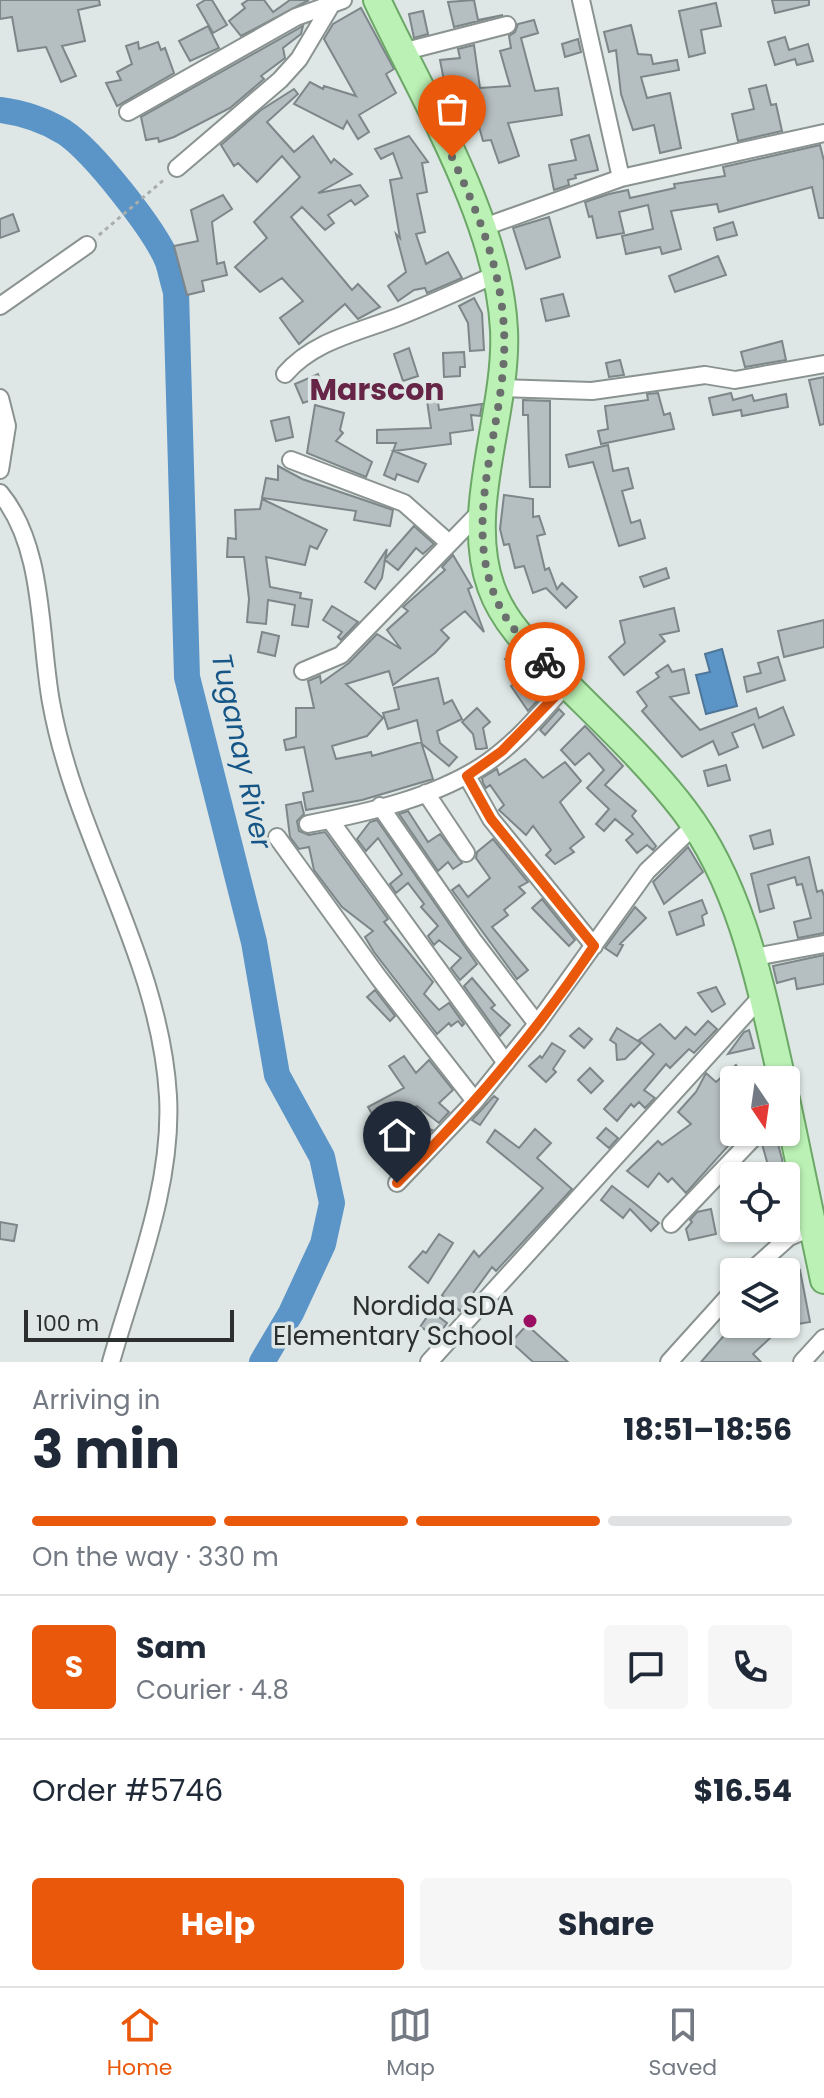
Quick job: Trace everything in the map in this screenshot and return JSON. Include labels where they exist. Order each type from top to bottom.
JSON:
[{"type":"main road","points":[[377,0],[484,227],[497,274],[505,333],[504,388],[483,508],[485,564],[500,607],[530,646],[665,787],[695,825],[731,891],[778,1066]]},
{"type":"main road","points":[[796,1146],[824,1280]]},
{"type":"street","points":[[581,0],[621,178]]},
{"type":"street","points":[[128,112],[296,17],[336,4]]},
{"type":"street","points":[[177,168],[280,80],[299,59],[336,4]]},
{"type":"street","points":[[402,52],[507,25]]},
{"type":"street","points":[[484,227],[621,178],[824,133]]},
{"type":"street","points":[[0,306],[87,245]]},
{"type":"street","points":[[285,374],[299,357],[320,345],[415,311],[497,274]]},
{"type":"street","points":[[504,388],[565,392],[705,375],[735,380],[824,364]]},
{"type":"street","points":[[0,398],[7,426],[0,470]]},
{"type":"street","points":[[291,460],[404,503],[449,543]]},
{"type":"street","points":[[0,493],[12,508],[23,534],[33,575],[51,701],[72,790],[148,984],[162,1049],[168,1098],[164,1172],[111,1362]]},
{"type":"street","points":[[303,671],[341,655],[483,508]]},
{"type":"street","points":[[308,824],[426,793],[467,776],[502,751],[567,684]]},
{"type":"street","points":[[467,776],[491,819],[594,946]]},
{"type":"street","points":[[426,793],[466,853]]},
{"type":"street","points":[[380,806],[473,940],[537,1024]]},
{"type":"street","points":[[330,820],[506,1063]]},
{"type":"street","points":[[397,1183],[475,1101],[537,1024],[647,871],[695,825]]},
{"type":"street","points":[[277,837],[379,978],[475,1101]]},
{"type":"street","points":[[750,958],[824,944]]},
{"type":"street","points":[[429,1362],[761,997]]},
{"type":"street","points":[[671,1224],[746,1146]]},
{"type":"street","points":[[766,1258],[789,1237],[813,1227]]},
{"type":"street","points":[[669,1362],[720,1306]]},
{"type":"street","points":[[802,1362],[824,1338]]},
{"type":"path","points":[[87,245],[156,186]]},
{"type":"water","points":[[722,649],[737,706],[706,714],[696,675],[710,672],[705,654]]},
{"type":"building","points":[[0,0],[99,0],[100,5],[78,10],[85,41],[62,46],[76,76],[61,82],[46,47],[18,51],[12,17],[0,19]]},
{"type":"building","points":[[212,0],[227,25],[213,33],[197,5]]},
{"type":"building","points":[[248,0],[264,0],[273,12],[290,0],[309,0],[241,36],[229,21],[245,8],[242,4]]},
{"type":"building","points":[[474,0],[478,20],[503,15],[454,27],[448,2]]},
{"type":"building","points":[[772,0],[809,0],[809,5],[775,13]]},
{"type":"building","points":[[716,3],[721,26],[701,30],[705,53],[689,57],[679,11]]},
{"type":"building","points":[[361,8],[394,69],[386,74],[396,93],[359,115],[369,132],[358,139],[347,121],[343,129],[294,104],[310,82],[323,89],[324,86],[356,96],[324,39],[333,24]]},
{"type":"building","points":[[423,11],[428,34],[414,38],[409,14]]},
{"type":"building","points":[[534,20],[538,33],[521,38],[535,91],[558,88],[562,115],[508,123],[519,156],[499,163],[491,140],[483,141],[467,84],[445,86],[440,60],[460,58],[458,49],[474,45],[480,88],[510,86],[500,51],[511,48],[509,36],[518,24]]},
{"type":"building","points":[[631,25],[638,54],[651,55],[653,64],[677,60],[679,70],[641,77],[647,98],[670,93],[681,148],[660,153],[654,125],[633,130],[621,94],[616,50],[609,52],[604,32]]},
{"type":"building","points":[[208,26],[219,48],[190,61],[179,41]]},
{"type":"building","points":[[303,26],[301,34],[283,48],[285,58],[261,76],[264,79],[230,108],[174,137],[159,142],[158,138],[146,140],[141,117]]},
{"type":"building","points":[[785,37],[789,50],[808,44],[813,61],[797,65],[795,59],[775,65],[768,42]]},
{"type":"building","points":[[578,39],[581,52],[565,57],[562,44]]},
{"type":"building","points":[[138,42],[139,49],[158,42],[161,50],[165,48],[174,73],[117,106],[106,83],[121,80],[117,72],[132,64],[126,46]]},
{"type":"building","points":[[766,85],[771,105],[776,104],[782,131],[738,141],[732,114],[754,109],[749,89]]},
{"type":"building","points":[[294,89],[298,94],[267,122],[294,152],[313,136],[331,163],[334,159],[352,174],[318,193],[360,185],[368,196],[355,205],[351,200],[328,215],[334,223],[325,230],[302,207],[291,217],[352,290],[358,284],[380,307],[358,319],[345,304],[299,344],[280,318],[303,301],[282,278],[260,292],[235,267],[267,238],[254,222],[300,177],[282,156],[257,182],[238,163],[234,166],[221,145],[261,110]]},
{"type":"building","points":[[589,135],[598,170],[575,175],[576,178],[568,180],[569,185],[554,190],[549,165],[576,160],[571,140]]},
{"type":"building","points":[[409,136],[428,162],[422,163],[427,192],[417,194],[425,232],[416,234],[426,264],[448,252],[462,278],[427,293],[425,288],[414,290],[398,301],[388,286],[406,272],[396,234],[400,238],[390,180],[402,178],[393,153],[381,159],[375,149]]},
{"type":"building","points":[[820,145],[824,161],[824,218],[819,218],[812,187],[719,212],[717,204],[671,211],[681,249],[662,254],[660,247],[626,254],[622,236],[653,229],[648,205],[619,212],[624,233],[597,238],[592,216],[589,217],[585,202],[609,194],[628,190],[630,198],[675,188],[674,184],[725,176],[723,167]]},
{"type":"building","points":[[223,195],[232,209],[212,222],[217,264],[224,262],[227,275],[202,281],[204,291],[187,295],[174,246],[198,241],[191,210]]},
{"type":"building","points":[[13,214],[19,231],[0,238],[0,219]]},
{"type":"building","points":[[549,217],[560,257],[526,269],[513,228]]},
{"type":"building","points":[[733,222],[737,235],[717,240],[714,228]]},
{"type":"building","points":[[718,256],[726,275],[675,292],[669,276]]},
{"type":"building","points":[[563,294],[569,316],[546,321],[541,299]]},
{"type":"building","points":[[474,298],[482,313],[484,350],[470,351],[468,323],[459,306]]},
{"type":"building","points":[[782,341],[786,360],[745,367],[741,352]]},
{"type":"building","points":[[409,348],[418,376],[403,381],[394,354]]},
{"type":"building","points":[[464,352],[465,367],[460,367],[460,376],[444,377],[443,353]]},
{"type":"building","points":[[620,360],[624,375],[609,377],[606,363]]},
{"type":"building","points":[[318,374],[326,395],[303,403],[295,384]]},
{"type":"building","points":[[824,377],[824,424],[820,425],[809,380]]},
{"type":"building","points":[[437,393],[439,410],[482,404],[480,416],[471,415],[473,430],[450,433],[451,444],[394,451],[426,464],[418,482],[397,474],[395,480],[384,475],[396,443],[377,443],[377,430],[431,428],[426,394]]},
{"type":"building","points":[[658,393],[664,415],[670,413],[674,429],[601,444],[598,431],[608,429],[605,406],[648,400],[647,394]]},
{"type":"building","points":[[731,393],[733,400],[752,395],[754,401],[786,394],[788,407],[742,416],[741,410],[713,415],[709,398]]},
{"type":"building","points":[[523,400],[550,401],[550,487],[530,487],[528,415],[523,415]]},
{"type":"building","points":[[315,405],[344,413],[340,430],[343,433],[336,441],[372,462],[366,477],[307,453]]},
{"type":"building","points":[[289,417],[293,437],[276,441],[271,421]]},
{"type":"building","points":[[608,445],[613,471],[628,468],[633,488],[622,491],[631,523],[640,520],[645,538],[619,546],[593,462],[569,467],[566,455]]},
{"type":"building","points":[[278,466],[302,479],[393,510],[390,526],[354,520],[356,511],[262,498],[266,478],[278,480]]},
{"type":"building","points":[[504,495],[533,499],[533,517],[539,516],[545,534],[537,536],[545,570],[549,568],[557,589],[562,583],[577,597],[566,608],[546,588],[533,593],[524,566],[515,568],[509,544],[504,545],[500,529]]},
{"type":"building","points":[[262,499],[327,530],[317,549],[310,546],[305,565],[266,557],[270,587],[301,593],[300,598],[312,600],[308,627],[292,625],[295,605],[268,600],[266,624],[247,622],[249,599],[244,557],[227,557],[228,538],[236,539],[235,510],[260,509]]},
{"type":"building","points":[[414,526],[434,544],[423,554],[416,548],[398,570],[385,560],[382,578],[375,589],[365,582],[387,549],[385,559]]},
{"type":"building","points":[[453,555],[472,587],[468,589],[484,632],[465,611],[441,630],[449,638],[435,653],[393,685],[389,671],[346,684],[383,718],[367,736],[332,746],[336,759],[371,752],[372,756],[421,742],[433,779],[362,800],[306,810],[303,793],[313,791],[304,747],[286,750],[284,740],[296,737],[296,708],[314,708],[308,681],[320,676],[321,683],[349,663],[377,634],[401,649],[387,630],[408,611],[403,607],[445,570],[442,567]]},
{"type":"building","points":[[666,568],[669,578],[644,587],[640,577]]},
{"type":"building","points":[[332,606],[358,622],[341,640],[338,637],[342,632],[323,620]]},
{"type":"building","points":[[674,608],[679,631],[660,635],[665,641],[624,675],[609,657],[625,643],[620,621]]},
{"type":"building","points":[[824,620],[824,647],[784,657],[778,631]]},
{"type":"building","points":[[262,632],[279,636],[275,656],[258,652]]},
{"type":"building","points":[[513,652],[548,689],[528,711],[511,686],[521,679],[505,659]]},
{"type":"building","points":[[778,657],[785,680],[747,692],[744,677],[761,673],[758,663]]},
{"type":"building","points":[[668,665],[672,672],[684,669],[689,693],[670,697],[700,730],[756,708],[759,718],[783,707],[794,735],[763,748],[754,724],[732,733],[738,747],[719,755],[713,741],[682,757],[642,711],[647,706],[637,692],[659,677],[656,673]]},
{"type":"building","points":[[438,678],[444,704],[452,700],[462,719],[437,731],[440,743],[457,757],[449,766],[422,744],[417,720],[388,729],[383,713],[399,709],[394,688]]},
{"type":"building","points":[[477,708],[490,722],[483,728],[487,748],[476,749],[473,734],[462,722]]},
{"type":"building","points":[[559,709],[564,714],[545,735],[540,730]]},
{"type":"building","points":[[585,726],[623,766],[605,785],[636,811],[632,816],[656,846],[653,850],[647,845],[637,853],[626,840],[633,834],[615,819],[604,831],[596,824],[609,809],[587,788],[604,770],[589,753],[575,765],[561,750]]},
{"type":"building","points":[[525,759],[543,778],[565,762],[581,781],[560,802],[584,837],[570,848],[574,852],[555,864],[546,855],[551,850],[533,826],[526,835],[499,810],[504,805],[490,785],[486,788],[483,783],[482,778],[497,769],[499,775]]},
{"type":"building","points":[[726,765],[730,780],[708,786],[704,771]]},
{"type":"building","points":[[301,802],[304,814],[297,821],[299,831],[309,835],[325,832],[388,919],[384,922],[433,982],[424,994],[439,1010],[449,1003],[464,1024],[462,1026],[458,1021],[451,1026],[449,1023],[437,1034],[374,952],[365,937],[373,931],[342,907],[314,870],[309,847],[299,849],[290,837],[286,805]]},
{"type":"building","points":[[408,811],[428,842],[440,834],[462,863],[453,869],[448,862],[438,871],[399,814]]},
{"type":"building","points":[[377,820],[477,964],[460,980],[451,968],[461,958],[439,940],[434,945],[428,936],[438,926],[421,907],[424,904],[408,883],[396,893],[390,884],[402,874],[378,838],[366,851],[357,839],[370,822]]},
{"type":"building","points":[[770,830],[773,844],[754,849],[750,836]]},
{"type":"building","points":[[493,839],[528,882],[519,887],[525,893],[504,910],[508,915],[492,927],[528,970],[517,979],[452,890],[459,885],[468,897],[490,878],[476,858],[477,852]]},
{"type":"building","points":[[688,847],[703,872],[664,904],[653,882]]},
{"type":"building","points":[[809,857],[817,892],[822,890],[824,896],[824,933],[798,938],[794,922],[811,918],[802,884],[797,885],[795,877],[768,885],[774,908],[760,912],[751,874]]},
{"type":"building","points":[[542,899],[575,940],[569,946],[532,908]]},
{"type":"building","points":[[702,900],[707,913],[702,916],[704,925],[677,935],[669,912]]},
{"type":"building","points":[[635,907],[646,918],[620,944],[623,945],[617,956],[605,948]]},
{"type":"building","points":[[824,955],[824,984],[797,989],[795,978],[777,983],[773,966]]},
{"type":"building","points":[[472,978],[495,1005],[491,1008],[510,1025],[500,1036],[464,986]]},
{"type":"building","points":[[716,987],[725,1004],[712,1012],[698,993]]},
{"type":"building","points":[[375,990],[395,1016],[390,1021],[367,997]]},
{"type":"building","points":[[708,1021],[717,1029],[694,1053],[689,1049],[670,1068],[666,1064],[644,1090],[655,1098],[645,1108],[639,1102],[634,1107],[631,1104],[617,1121],[604,1109],[654,1054],[639,1040],[660,1024],[675,1039],[686,1027],[695,1035]]},
{"type":"building","points":[[579,1028],[592,1039],[584,1048],[570,1036]]},
{"type":"building","points":[[617,1028],[641,1043],[625,1059],[617,1060],[616,1044],[610,1040]]},
{"type":"building","points":[[749,1030],[754,1048],[728,1054],[744,1032]]},
{"type":"building","points":[[552,1043],[565,1051],[553,1069],[556,1072],[546,1082],[529,1066],[540,1056],[542,1058]]},
{"type":"building","points":[[404,1056],[416,1073],[429,1060],[453,1090],[439,1103],[449,1112],[439,1123],[417,1106],[379,1126],[368,1107],[404,1088],[389,1066]]},
{"type":"building","points":[[590,1068],[603,1081],[591,1093],[578,1080]]},
{"type":"building","points":[[706,1073],[716,1082],[720,1079],[720,1146],[728,1146],[686,1193],[672,1178],[668,1182],[659,1173],[648,1187],[627,1171],[658,1141],[662,1145],[691,1124],[678,1112],[696,1092]]},
{"type":"building","points":[[494,1096],[498,1099],[480,1125],[472,1120]]},
{"type":"building","points":[[606,1128],[618,1138],[609,1148],[597,1138]]},
{"type":"building","points":[[535,1129],[551,1143],[537,1158],[572,1189],[496,1271],[492,1267],[460,1311],[442,1295],[474,1251],[479,1257],[543,1188],[487,1142],[495,1130],[519,1148]]},
{"type":"building","points":[[432,1130],[404,1159],[393,1164],[387,1150],[421,1136]]},
{"type":"building","points":[[763,1146],[778,1146],[782,1162],[767,1162]]},
{"type":"building","points":[[612,1186],[659,1223],[651,1231],[630,1209],[623,1218],[601,1200]]},
{"type":"building","points":[[711,1209],[716,1234],[689,1240],[686,1229],[692,1222],[690,1220],[697,1212]]},
{"type":"building","points":[[0,1222],[17,1225],[14,1241],[0,1239]]},
{"type":"building","points":[[439,1234],[453,1243],[428,1283],[409,1267],[423,1251],[426,1253]]},
{"type":"building","points":[[800,1270],[810,1322],[800,1324]]},
{"type":"building","points":[[431,1311],[447,1323],[438,1336],[420,1327]]},
{"type":"building","points":[[527,1325],[568,1362],[533,1362],[511,1342]]},
{"type":"building","points":[[722,1338],[770,1338],[753,1354],[761,1362],[701,1362]]},
{"type":"waterway","name":"Tuganay River","points":[[0,110],[33,118],[64,132],[91,156],[122,192],[161,248],[176,292],[187,677],[254,942],[277,1075],[322,1157],[332,1203],[323,1244],[291,1313],[262,1362]]},
{"type":"way so far","points":[[452,157],[484,227],[503,307],[504,388],[483,508],[485,564],[500,607],[513,627],[545,662]]},
{"type":"place","name":"Nordida SDA Elementary School","points":[[530,1321]]},
{"type":"district","name":"Marscon","points":[[377,390]]},
{"type":"route","points":[[397,1183],[475,1101],[566,987],[594,946],[491,819],[467,776],[502,751],[567,684],[545,662]]}]
